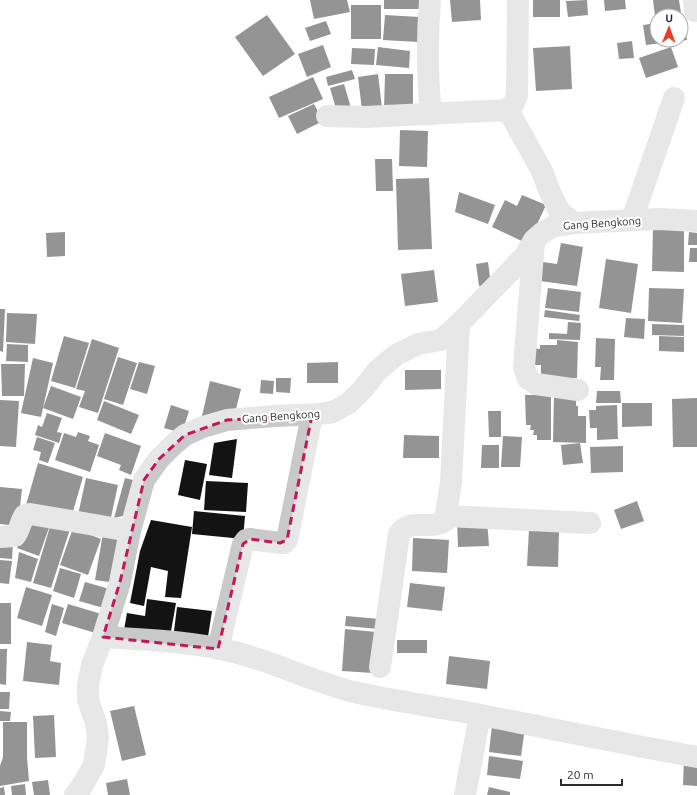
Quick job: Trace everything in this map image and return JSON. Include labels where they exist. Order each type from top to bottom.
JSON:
[{"type":"street","points":[[430,0],[427,29],[431,114]]},
{"type":"street","points":[[327,116],[365,117],[508,110],[514,103],[517,95],[518,0]]},
{"type":"street","points":[[632,220],[674,98]]},
{"type":"street","points":[[508,110],[542,171],[559,211],[574,223]]},
{"type":"street","name":"Gang Bengkong","points":[[75,795],[81,788],[94,765],[98,738],[96,723],[88,700],[88,686],[92,665],[103,637],[120,582],[130,531],[144,480],[159,459],[185,434],[227,420],[312,415],[333,412],[349,403],[363,389],[377,371],[396,355],[418,344],[441,340],[459,324],[524,257],[534,240],[554,226],[574,223],[660,219],[697,221]]},
{"type":"street","points":[[534,240],[524,367],[528,379],[536,384],[578,390]]},
{"type":"street","points":[[380,668],[399,534],[402,529],[407,526],[437,525],[445,521],[451,482],[459,324]]},
{"type":"street","points":[[218,649],[243,544],[246,540],[250,539],[280,544],[287,540],[312,415]]},
{"type":"street","points":[[0,537],[15,536],[18,533],[22,519],[25,515],[30,514],[130,531]]},
{"type":"street","points":[[446,516],[590,523]]},
{"type":"street","points":[[103,637],[199,645],[262,660],[318,682],[357,693],[697,757]]},
{"type":"street","points":[[465,795],[480,715]]},
{"type":"highlighted area","points":[[312,415],[287,540],[280,543],[250,539],[243,544],[218,649],[103,637],[120,582],[144,480],[159,459],[185,435],[227,420]]},
{"type":"building","points":[[310,0],[347,0],[350,12],[314,19]]},
{"type":"building","points":[[384,0],[425,0],[425,9],[384,9]]},
{"type":"building","points":[[450,0],[480,0],[481,20],[452,22]]},
{"type":"building","points":[[533,0],[560,0],[560,17],[533,17]]},
{"type":"building","points":[[587,0],[588,15],[568,17],[566,1]]},
{"type":"building","points":[[604,0],[625,0],[626,9],[605,11]]},
{"type":"building","points":[[653,0],[679,0],[680,8],[654,8]]},
{"type":"building","points":[[351,5],[381,5],[381,39],[351,39]]},
{"type":"building","points":[[267,15],[295,54],[263,76],[235,37]]},
{"type":"building","points":[[385,15],[419,17],[418,42],[383,40]]},
{"type":"building","points":[[326,21],[331,34],[310,41],[305,28]]},
{"type":"building","points":[[649,24],[649,45],[646,45],[643,25]]},
{"type":"building","points":[[632,41],[634,58],[619,59],[617,43]]},
{"type":"building","points":[[323,45],[331,67],[307,77],[298,54]]},
{"type":"building","points":[[570,46],[572,89],[536,91],[533,48]]},
{"type":"building","points":[[378,47],[410,51],[409,68],[376,65]]},
{"type":"building","points":[[352,48],[375,49],[374,65],[351,64]]},
{"type":"building","points":[[671,48],[678,67],[646,78],[639,58]]},
{"type":"building","points":[[352,70],[355,79],[328,86],[326,77]]},
{"type":"building","points":[[378,74],[382,108],[362,110],[358,77]]},
{"type":"building","points":[[385,74],[413,74],[413,110],[384,110]]},
{"type":"building","points":[[313,77],[323,99],[279,118],[269,97]]},
{"type":"building","points":[[344,84],[351,108],[337,112],[330,88]]},
{"type":"building","points":[[314,104],[323,121],[297,134],[288,116]]},
{"type":"building","points":[[400,130],[428,131],[427,167],[399,166]]},
{"type":"building","points":[[375,159],[392,159],[393,191],[376,191]]},
{"type":"building","points":[[429,178],[432,249],[398,250],[396,179]]},
{"type":"building","points":[[459,192],[495,205],[488,224],[455,212]]},
{"type":"building","points":[[522,195],[546,205],[528,244],[492,227],[505,200],[517,206]]},
{"type":"building","points":[[653,228],[684,229],[684,272],[652,271]]},
{"type":"building","points":[[65,232],[65,256],[47,257],[46,233]]},
{"type":"building","points":[[689,232],[697,233],[697,245],[688,245]]},
{"type":"building","points":[[561,243],[583,247],[577,286],[540,281],[543,262],[557,264]]},
{"type":"building","points":[[690,248],[697,248],[697,262],[689,262]]},
{"type":"building","points":[[606,259],[638,264],[631,313],[599,308]]},
{"type":"building","points":[[488,262],[491,285],[479,286],[476,264]]},
{"type":"building","points":[[434,270],[438,302],[405,306],[401,274]]},
{"type":"building","points":[[548,288],[581,292],[579,312],[545,308]]},
{"type":"building","points":[[649,288],[684,289],[682,323],[648,321]]},
{"type":"building","points":[[0,309],[5,309],[3,352],[0,351]]},
{"type":"building","points":[[545,310],[580,315],[579,321],[544,317]]},
{"type":"building","points":[[7,313],[37,314],[35,344],[6,342]]},
{"type":"building","points":[[626,318],[645,319],[644,339],[624,337]]},
{"type":"building","points":[[568,322],[581,323],[580,340],[549,339],[549,333],[567,334]]},
{"type":"building","points":[[652,324],[684,325],[684,336],[652,335]]},
{"type":"building","points":[[64,336],[89,343],[75,388],[51,381]]},
{"type":"building","points":[[659,336],[684,337],[684,352],[659,351]]},
{"type":"building","points":[[596,338],[615,339],[614,380],[600,380],[601,367],[595,367]]},
{"type":"building","points":[[92,339],[119,348],[98,413],[79,407],[85,391],[76,389]]},
{"type":"building","points":[[557,340],[578,342],[577,378],[541,378],[541,365],[533,365],[533,348],[540,349],[540,345],[557,345]]},
{"type":"building","points":[[7,344],[28,345],[28,362],[6,361]]},
{"type":"building","points":[[118,357],[137,363],[123,405],[104,399]]},
{"type":"building","points":[[33,358],[53,363],[41,417],[21,413]]},
{"type":"building","points":[[139,362],[155,366],[147,394],[130,389]]},
{"type":"building","points":[[338,362],[338,383],[307,383],[307,363]]},
{"type":"building","points":[[1,364],[25,364],[24,396],[2,396]]},
{"type":"building","points":[[405,370],[441,370],[441,389],[405,390]]},
{"type":"building","points":[[276,378],[291,378],[290,393],[276,392]]},
{"type":"building","points":[[261,380],[274,381],[273,394],[260,393]]},
{"type":"building","points":[[210,381],[241,389],[234,417],[216,419],[202,416]]},
{"type":"building","points":[[51,386],[81,397],[73,419],[43,408]]},
{"type":"building","points":[[597,391],[620,391],[621,403],[596,403]]},
{"type":"building","points":[[554,394],[576,399],[578,416],[586,416],[586,443],[553,442]]},
{"type":"building","points":[[525,395],[551,395],[551,440],[537,440],[537,435],[533,435],[534,430],[530,430],[531,425],[526,425]]},
{"type":"building","points":[[697,398],[697,447],[673,447],[672,399]]},
{"type":"building","points":[[0,400],[19,401],[16,447],[0,446]]},
{"type":"building","points":[[104,401],[139,415],[131,434],[97,420]]},
{"type":"building","points":[[622,403],[652,403],[652,426],[622,427]]},
{"type":"building","points":[[171,405],[189,411],[182,433],[164,428]]},
{"type":"building","points":[[617,405],[618,439],[597,440],[597,428],[590,428],[589,410],[596,410],[596,406]]},
{"type":"building","points":[[488,411],[501,411],[501,437],[489,437]]},
{"type":"building","points":[[47,413],[62,418],[57,432],[62,433],[59,443],[35,435],[38,425],[42,427]]},
{"type":"building","points":[[78,432],[90,436],[88,441],[99,445],[90,472],[55,460],[64,433],[76,437]]},
{"type":"building","points":[[105,433],[141,446],[131,475],[119,470],[121,465],[97,456]]},
{"type":"building","points":[[404,435],[439,436],[439,458],[403,458]]},
{"type":"building","points":[[503,436],[522,437],[520,467],[501,467]]},
{"type":"building","points":[[37,437],[55,443],[48,463],[39,460],[41,452],[33,450]]},
{"type":"building","points":[[237,439],[232,478],[209,475],[214,443]]},
{"type":"building","points":[[580,443],[583,463],[563,465],[561,445]]},
{"type":"building","points":[[482,445],[499,445],[499,468],[481,468]]},
{"type":"building","points":[[623,446],[623,472],[591,473],[590,447]]},
{"type":"building","points":[[185,460],[207,464],[200,500],[178,495]]},
{"type":"building","points":[[38,463],[83,477],[71,518],[26,505]]},
{"type":"building","points":[[86,478],[118,485],[110,522],[78,515]]},
{"type":"building","points":[[125,478],[141,482],[132,514],[114,518]]},
{"type":"building","points":[[206,481],[248,483],[246,512],[204,510]]},
{"type":"building","points":[[0,487],[22,489],[18,526],[0,524]]},
{"type":"building","points":[[637,501],[644,521],[621,529],[614,510]]},
{"type":"building","points":[[194,511],[245,516],[243,539],[192,534]]},
{"type":"building","points":[[29,517],[50,525],[39,556],[17,548]]},
{"type":"building","points":[[487,519],[489,546],[458,547],[457,521]]},
{"type":"building","points":[[52,520],[71,526],[51,588],[33,583]]},
{"type":"building","points":[[151,520],[192,527],[181,598],[165,597],[168,571],[151,567],[144,606],[130,603],[140,551]]},
{"type":"building","points":[[73,528],[101,539],[88,575],[60,565]]},
{"type":"building","points":[[529,529],[559,531],[558,567],[527,566]]},
{"type":"building","points":[[103,533],[124,537],[116,583],[95,580]]},
{"type":"building","points":[[413,538],[449,540],[447,573],[412,571]]},
{"type":"building","points":[[0,542],[13,543],[12,559],[0,558]]},
{"type":"building","points":[[19,552],[38,559],[31,582],[15,578]]},
{"type":"building","points":[[0,560],[12,561],[9,584],[0,583]]},
{"type":"building","points":[[60,568],[81,574],[74,598],[53,591]]},
{"type":"building","points":[[85,582],[113,590],[107,609],[79,601]]},
{"type":"building","points":[[410,583],[445,587],[442,611],[407,607]]},
{"type":"building","points":[[26,587],[52,595],[42,626],[17,618]]},
{"type":"building","points":[[147,599],[176,603],[170,637],[124,630],[127,613],[145,616]]},
{"type":"building","points":[[0,603],[11,603],[11,644],[0,644]]},
{"type":"building","points":[[52,604],[64,608],[56,636],[45,632]]},
{"type":"building","points":[[68,604],[108,616],[102,635],[62,623]]},
{"type":"building","points":[[177,607],[212,611],[207,643],[173,639]]},
{"type":"building","points":[[346,616],[380,619],[379,629],[345,626]]},
{"type":"building","points":[[345,629],[376,632],[373,673],[342,671]]},
{"type":"building","points":[[397,640],[427,640],[427,653],[397,653]]},
{"type":"building","points":[[27,642],[52,645],[50,661],[61,663],[59,685],[23,681]]},
{"type":"building","points":[[0,649],[7,649],[6,685],[0,684]]},
{"type":"building","points":[[449,656],[490,661],[487,689],[446,684]]},
{"type":"building","points":[[0,692],[10,692],[9,709],[0,709]]},
{"type":"building","points":[[134,706],[146,755],[122,761],[110,711]]},
{"type":"building","points":[[0,711],[11,712],[10,721],[0,721]]},
{"type":"building","points":[[54,715],[56,757],[35,758],[33,716]]},
{"type":"building","points":[[3,722],[27,722],[29,781],[0,786],[0,766],[3,757]]},
{"type":"building","points":[[492,725],[525,728],[521,756],[489,752]]},
{"type":"building","points":[[489,756],[523,761],[520,779],[487,775]]},
{"type":"building","points":[[684,759],[697,760],[697,786],[683,785]]},
{"type":"building","points":[[127,779],[130,795],[108,795],[106,783]]},
{"type":"building","points":[[48,780],[50,795],[34,795],[32,782]]},
{"type":"building","points":[[25,784],[26,795],[12,795],[11,786]]},
{"type":"building","points":[[4,787],[5,795],[0,795],[0,788]]},
{"type":"building","points":[[489,787],[510,792],[510,795],[487,795]]}]
